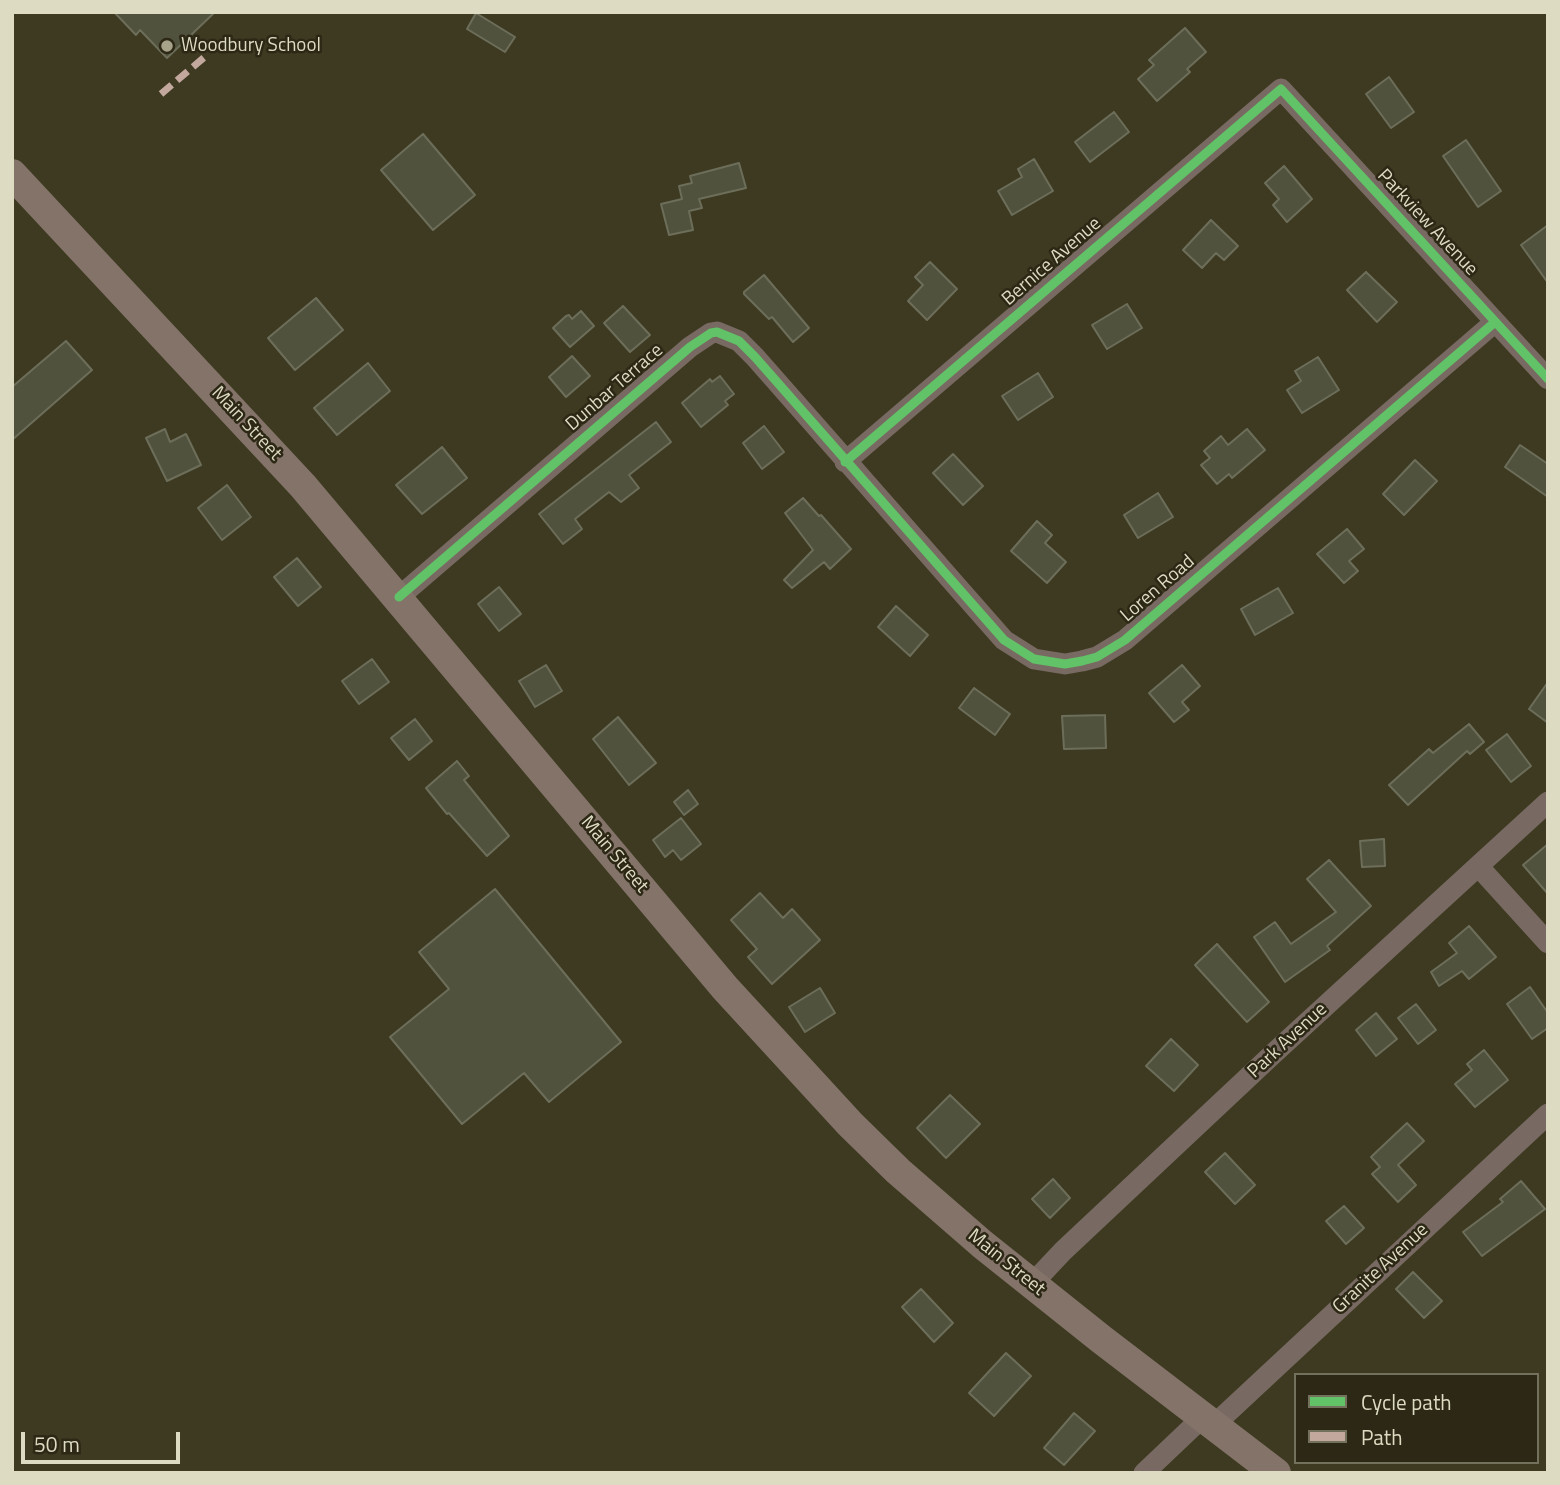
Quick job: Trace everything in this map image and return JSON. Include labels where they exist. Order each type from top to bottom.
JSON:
[{"type":"main road","name":"Main Street","points":[[12,174],[303,486],[725,988],[850,1124],[898,1171],[1032,1284],[1276,1473]]},
{"type":"street","name":"Parkview Avenue","points":[[1281,89],[1548,379]]},
{"type":"street","name":"Bernice Avenue","points":[[845,462],[1281,89]]},
{"type":"street","name":"Loren Road","points":[[845,462],[1004,640],[1034,659],[1065,664],[1082,661],[1097,657],[1125,640],[1495,322]]},
{"type":"street","name":"Dunbar Terrace","points":[[399,597],[690,347],[711,333],[725,334],[746,348],[845,462]]},
{"type":"street","name":"Park Avenue","points":[[1032,1284],[1063,1251],[1254,1072],[1548,802]]},
{"type":"street","points":[[1479,867],[1548,943]]},
{"type":"street","name":"Granite Avenue","points":[[1144,1473],[1209,1421],[1548,1114]]},
{"type":"building","name":"Woodbury School","points":[[114,12],[215,12],[167,58],[140,30],[136,35]]},
{"type":"building","points":[[476,13],[515,37],[505,52],[467,29]]},
{"type":"building","points":[[1185,28],[1206,52],[1187,69],[1190,72],[1157,101],[1138,79],[1154,65],[1149,60]]},
{"type":"building","points":[[1389,77],[1414,112],[1391,128],[1366,94]]},
{"type":"building","points":[[1114,112],[1129,132],[1090,162],[1075,142]]},
{"type":"building","points":[[423,134],[475,195],[433,230],[381,170]]},
{"type":"building","points":[[1466,140],[1501,191],[1478,207],[1443,156]]},
{"type":"building","points":[[1034,159],[1053,191],[1012,215],[998,191],[1022,177],[1018,169]]},
{"type":"building","points":[[739,163],[746,188],[699,199],[702,208],[689,211],[693,230],[669,235],[661,204],[682,199],[679,186],[692,183],[690,176]]},
{"type":"building","points":[[1284,166],[1312,199],[1287,222],[1273,205],[1279,199],[1265,183]]},
{"type":"building","points":[[1211,220],[1238,246],[1224,260],[1216,253],[1202,268],[1183,250]]},
{"type":"building","points":[[1548,225],[1548,283],[1521,245]]},
{"type":"building","points":[[930,262],[957,289],[927,320],[908,301],[923,285],[915,277]]},
{"type":"building","points":[[1366,272],[1397,302],[1377,322],[1347,290]]},
{"type":"building","points":[[764,275],[809,328],[793,342],[772,317],[769,319],[744,294]]},
{"type":"building","points":[[316,298],[343,330],[295,370],[268,338]]},
{"type":"building","points":[[1127,304],[1142,328],[1107,349],[1092,325]]},
{"type":"building","points":[[623,306],[650,335],[630,352],[604,323]]},
{"type":"building","points":[[581,311],[594,326],[570,347],[553,328],[566,316],[569,315],[572,319]]},
{"type":"building","points":[[66,341],[92,370],[12,440],[12,387]]},
{"type":"building","points":[[572,356],[590,376],[566,397],[549,377]]},
{"type":"building","points":[[1318,357],[1339,390],[1302,413],[1287,390],[1301,381],[1295,371]]},
{"type":"building","points":[[368,363],[390,391],[337,435],[314,408]]},
{"type":"building","points":[[1038,373],[1053,397],[1018,420],[1002,396]]},
{"type":"building","points":[[720,376],[734,394],[725,401],[728,405],[701,427],[682,403],[710,379],[712,382]]},
{"type":"building","points":[[656,422],[671,442],[629,475],[639,488],[621,502],[609,492],[575,519],[582,529],[563,544],[539,514]]},
{"type":"building","points":[[764,426],[784,452],[762,469],[743,443]]},
{"type":"building","points":[[165,429],[170,442],[186,434],[201,465],[167,481],[146,438]]},
{"type":"building","points":[[1247,429],[1265,450],[1232,478],[1229,474],[1217,484],[1201,465],[1210,458],[1204,451],[1221,436],[1228,445]]},
{"type":"building","points":[[1520,445],[1548,464],[1548,497],[1505,467]]},
{"type":"building","points":[[442,447],[467,478],[422,514],[396,485]]},
{"type":"building","points":[[953,454],[983,486],[963,505],[933,473]]},
{"type":"building","points":[[1415,460],[1437,481],[1404,515],[1383,494]]},
{"type":"building","points":[[227,485],[251,517],[222,540],[198,508]]},
{"type":"building","points":[[1158,493],[1173,517],[1138,538],[1124,515]]},
{"type":"building","points":[[803,498],[851,549],[830,569],[824,562],[792,588],[784,580],[813,550],[785,513]]},
{"type":"building","points":[[1037,521],[1052,535],[1045,543],[1066,562],[1047,583],[1011,551]]},
{"type":"building","points":[[1347,529],[1364,549],[1349,561],[1358,571],[1344,583],[1317,554]]},
{"type":"building","points":[[297,558],[321,587],[298,606],[274,577]]},
{"type":"building","points":[[499,587],[521,614],[499,631],[478,604]]},
{"type":"building","points":[[1278,588],[1293,613],[1255,635],[1241,609]]},
{"type":"building","points":[[896,606],[928,635],[910,656],[878,627]]},
{"type":"building","points":[[372,659],[389,682],[359,704],[342,681]]},
{"type":"building","points":[[546,665],[562,691],[535,707],[519,681]]},
{"type":"building","points":[[1182,665],[1200,686],[1182,702],[1189,710],[1174,722],[1149,693]]},
{"type":"building","points":[[1548,682],[1548,723],[1529,709]]},
{"type":"building","points":[[974,688],[1010,714],[995,735],[959,708]]},
{"type":"building","points":[[1105,715],[1106,748],[1064,749],[1062,716]]},
{"type":"building","points":[[618,717],[656,763],[629,785],[593,739]]},
{"type":"building","points":[[415,719],[432,741],[409,760],[391,738]]},
{"type":"building","points":[[1469,724],[1484,742],[1470,754],[1467,751],[1408,805],[1389,785],[1429,749],[1433,753]]},
{"type":"building","points":[[1507,734],[1531,766],[1511,782],[1486,750]]},
{"type":"building","points":[[457,761],[469,776],[464,780],[509,836],[487,856],[426,788]]},
{"type":"building","points":[[688,790],[698,804],[684,815],[674,802]]},
{"type":"building","points":[[681,818],[701,844],[681,860],[673,850],[665,857],[653,840]]},
{"type":"building","points":[[1384,839],[1385,866],[1362,867],[1360,841]]},
{"type":"building","points":[[1548,844],[1548,894],[1523,865]]},
{"type":"building","points":[[1329,860],[1371,906],[1327,946],[1330,950],[1285,982],[1254,937],[1275,922],[1291,944],[1336,912],[1307,879]]},
{"type":"building","points":[[495,889],[621,1042],[549,1102],[524,1073],[462,1124],[390,1037],[449,989],[419,952]]},
{"type":"building","points":[[760,893],[783,918],[792,909],[820,940],[772,984],[748,957],[757,949],[731,920]]},
{"type":"building","points":[[1469,926],[1496,957],[1469,979],[1462,971],[1439,986],[1431,972],[1457,953],[1449,943]]},
{"type":"building","points":[[1217,944],[1269,1002],[1247,1022],[1195,965]]},
{"type":"building","points":[[1530,987],[1548,1013],[1548,1028],[1532,1039],[1507,1004]]},
{"type":"building","points":[[820,988],[835,1013],[805,1032],[789,1007]]},
{"type":"building","points":[[1416,1004],[1436,1030],[1418,1044],[1398,1018]]},
{"type":"building","points":[[1376,1013],[1397,1039],[1376,1056],[1356,1030]]},
{"type":"building","points":[[1171,1039],[1198,1065],[1174,1091],[1146,1066]]},
{"type":"building","points":[[1484,1050],[1508,1080],[1475,1107],[1455,1084],[1472,1070],[1467,1064]]},
{"type":"building","points":[[950,1095],[980,1124],[946,1158],[917,1128]]},
{"type":"building","points":[[1407,1123],[1424,1141],[1398,1165],[1416,1185],[1398,1202],[1372,1174],[1380,1167],[1371,1157]]},
{"type":"building","points":[[1225,1153],[1255,1185],[1235,1204],[1205,1172]]},
{"type":"building","points":[[1053,1179],[1070,1198],[1050,1218],[1032,1199]]},
{"type":"building","points":[[1521,1181],[1545,1209],[1482,1256],[1463,1232],[1503,1202],[1500,1199]]},
{"type":"building","points":[[1344,1206],[1364,1228],[1346,1244],[1326,1221]]},
{"type":"building","points":[[1413,1272],[1442,1301],[1424,1318],[1396,1289]]},
{"type":"building","points":[[921,1289],[953,1323],[934,1342],[902,1307]]},
{"type":"building","points":[[1006,1353],[1031,1376],[994,1416],[969,1393]]},
{"type":"building","points":[[1074,1413],[1095,1431],[1064,1465],[1044,1448]]},
{"type":"marked path","points":[[161,94],[207,55]]},
{"type":"cycle path","points":[[845,462],[1281,89],[1548,379]]},
{"type":"cycle path","points":[[399,597],[690,347],[717,332],[739,341],[755,357],[1004,640],[1034,659],[1065,664],[1082,661],[1097,657],[1125,640],[1495,322]]},
{"type":"place","name":"Woodbury School","points":[[167,46]]}]
